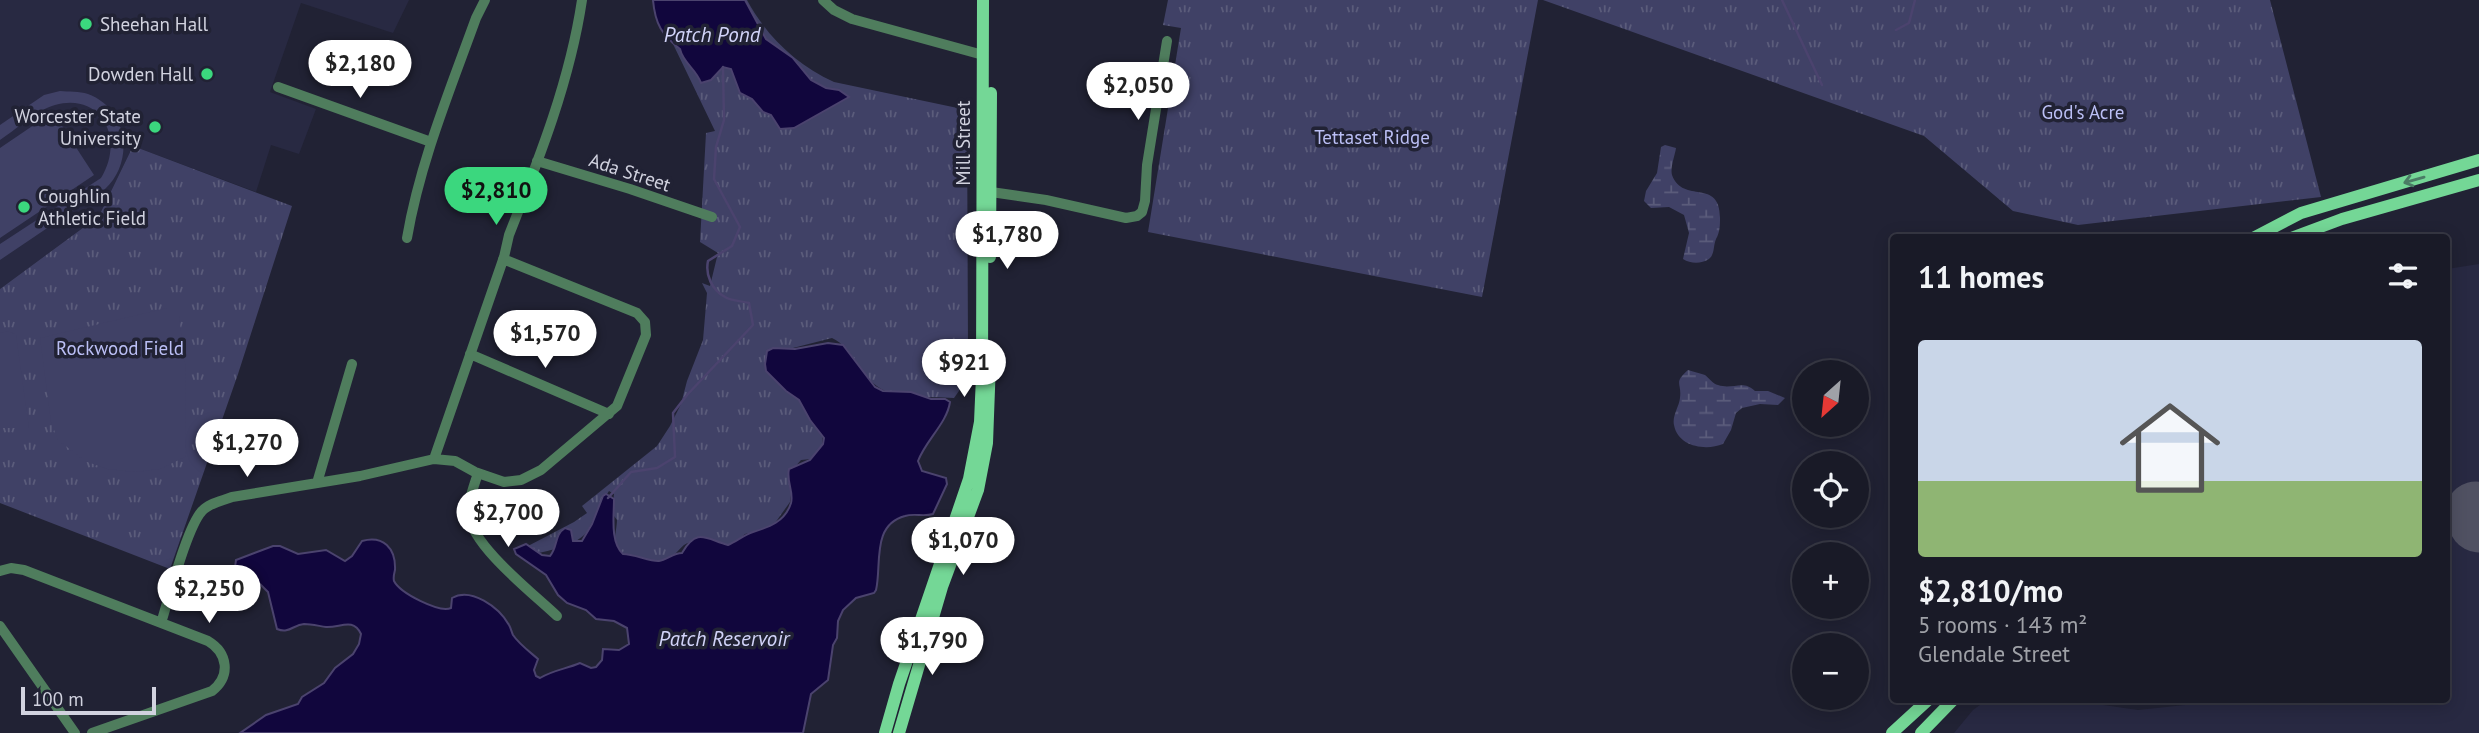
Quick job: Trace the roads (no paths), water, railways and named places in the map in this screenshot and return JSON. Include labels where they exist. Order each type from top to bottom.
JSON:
[{"type":"main road","name":"Mill Street","points":[[898,733],[958,529],[980,422],[983,0]]},
{"type":"main road","name":"Mill Street","points":[[885,733],[899,684],[958,529],[978,490],[987,443],[990,403],[991,0]]},
{"type":"main road","points":[[2261,234],[2301,214],[2479,160]]},
{"type":"main road","points":[[2302,234],[2342,219],[2479,180]]},
{"type":"main road","points":[[1892,733],[1925,703]]},
{"type":"main road","points":[[1921,733],[1950,703]]},
{"type":"street","points":[[407,238],[417,189],[431,142],[485,0]]},
{"type":"street","points":[[434,459],[509,235],[537,161],[576,40],[582,0]]},
{"type":"street","points":[[823,0],[834,10],[852,19],[983,55]]},
{"type":"street","points":[[991,192],[1046,200],[1126,218],[1142,212],[1167,40]]},
{"type":"street","points":[[278,87],[431,142]]},
{"type":"street","name":"Ada Street","points":[[537,161],[712,217]]},
{"type":"street","points":[[161,623],[192,528],[204,509],[232,498],[360,476],[434,459],[455,461],[504,482],[521,480],[541,470],[617,406],[646,335],[645,322],[637,313],[503,259]]},
{"type":"street","points":[[470,354],[609,414]]},
{"type":"street","points":[[317,483],[352,364]]},
{"type":"street","points":[[478,473],[469,504],[469,517],[476,534],[494,556],[557,616]]},
{"type":"street","points":[[0,571],[11,568],[24,570],[216,646],[225,662],[222,680],[208,693],[92,733]]},
{"type":"street","points":[[0,626],[75,733]]},
{"type":"water","name":"Patch Pond","points":[[653,0],[745,0],[766,39],[793,58],[811,80],[826,88],[839,90],[849,97],[794,128],[780,129],[771,115],[763,112],[752,99],[740,93],[731,69],[723,67],[711,80],[701,83],[680,49],[668,39],[661,28]]},
{"type":"water","name":"Patch Reservoir","points":[[828,343],[843,345],[875,387],[883,391],[911,392],[950,402],[945,417],[918,461],[922,471],[946,478],[947,484],[933,514],[905,516],[887,528],[880,547],[876,590],[856,598],[843,610],[838,621],[828,680],[811,694],[803,733],[240,733],[266,715],[298,704],[302,697],[324,683],[335,668],[353,654],[361,634],[350,625],[326,627],[304,624],[288,630],[277,629],[268,592],[254,578],[238,574],[236,560],[273,546],[280,546],[298,554],[326,550],[345,561],[362,541],[376,540],[391,550],[395,562],[394,581],[412,596],[429,605],[445,609],[451,608],[452,598],[459,595],[476,597],[492,606],[504,618],[515,638],[538,659],[534,670],[536,676],[540,678],[580,663],[591,668],[596,667],[602,660],[603,649],[619,650],[629,644],[627,628],[614,621],[596,619],[586,610],[567,603],[558,595],[546,575],[516,554],[514,549],[526,544],[542,555],[550,556],[559,534],[565,528],[571,530],[573,541],[582,541],[606,494],[614,499],[614,528],[619,549],[623,554],[652,560],[659,561],[682,553],[697,537],[728,545],[776,523],[785,515],[791,503],[789,469],[810,460],[823,444],[824,438],[799,400],[766,371],[767,351],[773,348],[795,349]]},
{"type":"waterway","points":[[1782,0],[1822,85]]},
{"type":"waterway","points":[[1896,30],[1909,23],[1915,0]]},
{"type":"waterway","points":[[608,498],[631,472],[657,468],[675,457],[673,413],[753,325],[749,303],[720,294],[713,286],[708,272],[708,261],[732,246],[740,227],[714,179],[716,147],[724,120],[723,67]]},
{"type":"place","name":"Sheehan Hall","points":[[86,24]]},
{"type":"place","name":"Dowden Hall","points":[[207,74]]},
{"type":"place","name":"Worcester State University","points":[[155,127]]},
{"type":"place","name":"Coughlin Athletic Field","points":[[24,207]]},
{"type":"park label","name":"God's Acre","points":[[2083,112]]},
{"type":"park label","name":"Tettaset Ridge","points":[[1372,137]]},
{"type":"park label","name":"Rockwood Field","points":[[120,348]]}]
